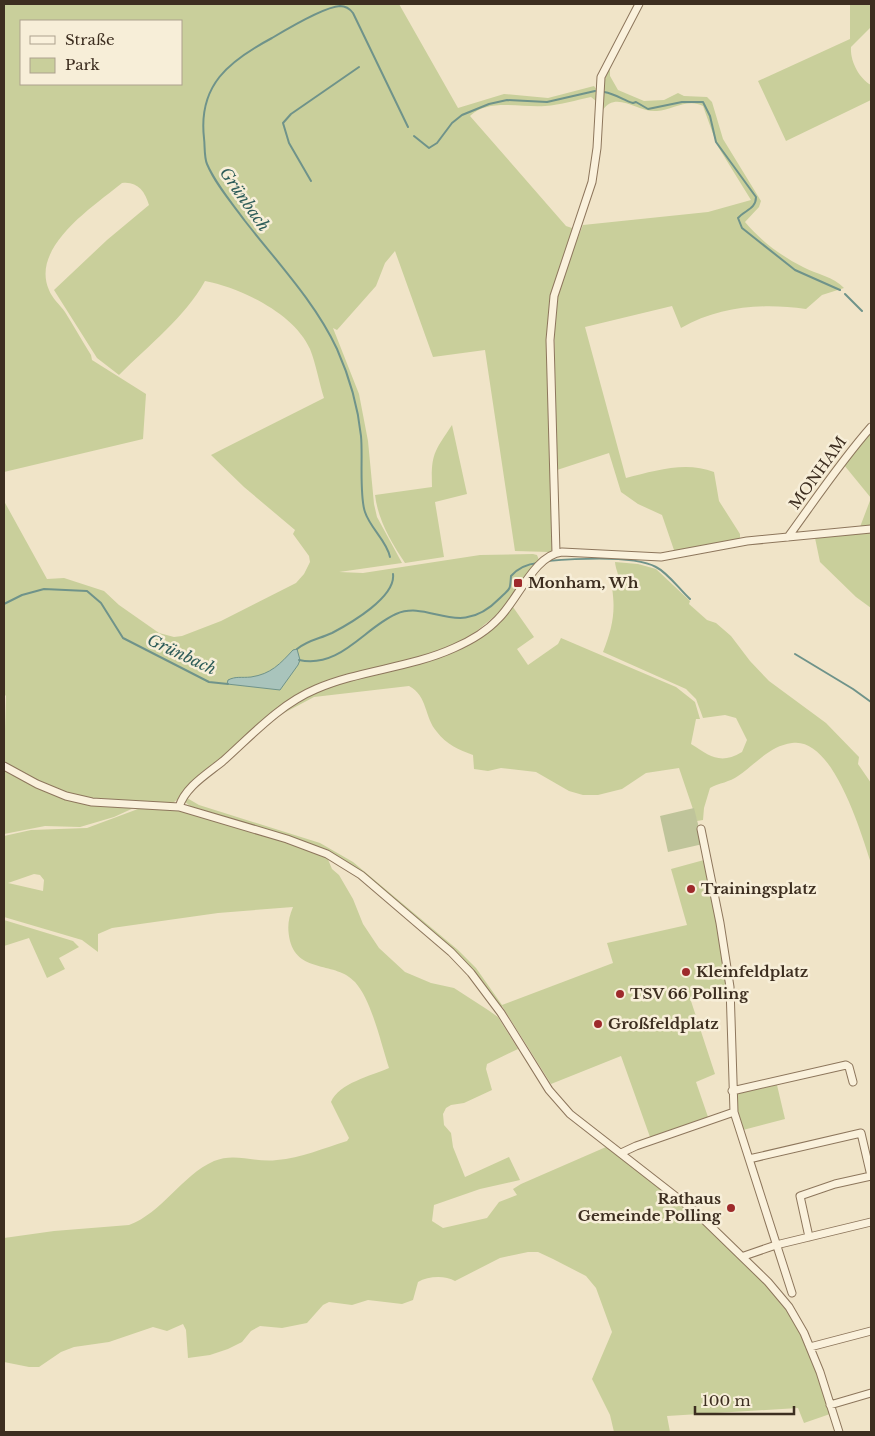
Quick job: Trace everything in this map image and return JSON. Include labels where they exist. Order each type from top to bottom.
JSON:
[{"type":"street","points":[[556,553],[550,340],[552,308],[558,281],[592,182],[597,148],[601,78],[638,4]]},
{"type":"street","name":"MONHAM","points":[[788,537],[814,504],[849,452],[871,427]]},
{"type":"street","points":[[179,807],[188,790],[271,720],[306,694],[340,680],[440,654],[476,637],[508,609],[539,563],[556,553],[661,558],[730,543],[871,529]]},
{"type":"street","points":[[4,766],[52,791],[81,800],[179,807],[313,847],[350,867],[451,952],[471,973],[501,1013],[536,1071],[561,1104],[697,1213],[744,1256],[789,1307],[810,1347],[839,1432]]},
{"type":"street","points":[[701,829],[720,923],[730,987],[734,1112],[792,1293]]},
{"type":"street","points":[[732,1091],[846,1065],[849,1067],[853,1082]]},
{"type":"street","points":[[620,1153],[734,1112]]},
{"type":"street","points":[[748,1159],[861,1133],[871,1176],[836,1184],[800,1196],[809,1237]]},
{"type":"street","points":[[744,1256],[776,1245],[871,1222]]},
{"type":"street","points":[[810,1347],[871,1330]]},
{"type":"street","points":[[830,1405],[871,1393]]},
{"type":"green space","points":[[4,4],[399,4],[458,108],[504,94],[548,98],[594,86],[597,90],[596,101],[591,97],[545,106],[496,105],[477,110],[470,116],[566,226],[575,229],[550,305],[548,321],[552,550],[549,552],[515,551],[485,350],[433,357],[395,251],[385,263],[376,286],[337,330],[333,328],[359,394],[368,441],[377,517],[402,563],[339,572],[363,573],[480,555],[533,554],[537,555],[539,560],[507,606],[473,634],[448,649],[301,694],[173,803],[79,797],[37,781],[4,762],[6,696],[4,694],[4,501],[47,579],[64,578],[104,591],[119,605],[159,633],[174,637],[182,636],[221,621],[296,583],[304,574],[310,562],[309,556],[293,534],[295,530],[244,487],[211,455],[324,398],[310,349],[292,324],[265,304],[250,296],[219,284],[205,281],[177,319],[119,375],[97,358],[54,290],[107,240],[149,205],[140,188],[136,185],[122,183],[96,203],[56,243],[48,258],[46,274],[50,293],[65,312],[91,355],[92,360],[146,394],[143,439],[4,472]]},
{"type":"green space","points":[[850,4],[871,4],[871,27],[851,47],[851,52],[856,69],[871,85],[871,100],[786,141],[758,81],[850,39]]},
{"type":"green space","points":[[610,66],[610,76],[618,90],[644,101],[664,100],[678,93],[684,96],[707,97],[712,102],[723,139],[761,201],[759,207],[745,222],[757,235],[779,253],[803,267],[830,278],[844,288],[822,295],[806,309],[774,306],[742,308],[711,315],[681,328],[672,306],[585,327],[626,478],[681,467],[692,467],[714,472],[719,501],[740,534],[740,539],[675,553],[662,515],[638,504],[621,492],[609,453],[557,470],[554,317],[559,285],[583,225],[708,212],[751,200],[717,145],[703,106],[692,103],[650,111],[621,102],[614,102],[602,111],[603,84]]},
{"type":"green space","points":[[871,422],[871,498],[844,465]]},
{"type":"green space","points":[[452,425],[467,494],[435,502],[444,557],[405,563],[386,530],[379,513],[375,495],[432,487],[433,460],[441,441]]},
{"type":"green space","points":[[871,498],[871,527],[860,527]]},
{"type":"green space","points":[[871,532],[871,608],[856,597],[820,562],[815,538]]},
{"type":"green space","points":[[615,562],[638,564],[656,569],[690,601],[689,604],[707,620],[716,623],[731,636],[750,661],[769,681],[826,723],[859,757],[858,764],[871,783],[871,863],[843,789],[832,770],[820,755],[807,745],[792,743],[776,748],[735,778],[710,788],[704,808],[703,820],[697,821],[679,768],[646,773],[622,789],[598,795],[583,795],[569,791],[536,772],[501,768],[488,771],[474,769],[473,755],[444,740],[433,726],[420,695],[409,686],[314,697],[282,714],[318,690],[461,648],[513,607],[534,637],[517,649],[528,665],[558,644],[561,638],[676,687],[695,702],[700,719],[696,719],[691,744],[710,755],[721,758],[734,756],[742,752],[747,740],[736,718],[725,715],[703,718],[696,699],[686,689],[603,652],[612,620],[614,605],[612,588],[618,582]]},
{"type":"green space","points":[[4,769],[41,789],[63,798],[138,806],[114,817],[80,827],[45,826],[4,834]]},
{"type":"green space","name":"TSV 66 Polling","points":[[187,798],[199,805],[320,843],[353,862],[458,950],[476,968],[502,1005],[613,963],[607,943],[687,925],[671,869],[704,860],[729,987],[691,1001],[715,1074],[696,1082],[708,1117],[650,1137],[621,1056],[551,1084],[502,1006],[501,1009],[492,995],[365,875],[351,865],[310,844],[190,806],[184,801]]},
{"type":"green space","points":[[146,806],[215,819],[283,840],[327,857],[332,869],[339,875],[353,899],[363,924],[379,948],[405,972],[431,983],[454,988],[498,1017],[518,1049],[487,1064],[486,1069],[492,1090],[464,1103],[451,1105],[446,1108],[443,1114],[444,1125],[451,1133],[453,1147],[465,1177],[509,1157],[520,1180],[480,1189],[434,1205],[432,1221],[443,1228],[487,1218],[499,1202],[517,1195],[513,1189],[521,1184],[606,1147],[711,1228],[760,1276],[798,1328],[817,1370],[830,1414],[804,1423],[798,1408],[667,1416],[670,1432],[614,1432],[610,1415],[592,1379],[612,1332],[596,1288],[586,1276],[538,1252],[528,1252],[500,1258],[455,1281],[442,1277],[431,1277],[422,1280],[418,1282],[413,1300],[402,1304],[368,1300],[352,1305],[329,1302],[323,1305],[307,1323],[282,1328],[260,1326],[251,1331],[242,1342],[210,1355],[188,1358],[186,1330],[183,1324],[167,1331],[153,1327],[109,1342],[74,1347],[61,1352],[39,1367],[4,1362],[4,1238],[54,1231],[129,1225],[152,1212],[192,1175],[214,1161],[230,1157],[269,1161],[286,1159],[347,1141],[349,1138],[331,1102],[335,1095],[348,1085],[389,1068],[371,1011],[355,982],[338,971],[310,963],[301,958],[295,951],[290,941],[288,928],[293,907],[218,913],[112,928],[98,934],[98,952],[82,940],[4,917],[4,836],[31,830],[87,828]],"holes":[[[34,874],[40,875],[44,880],[43,891],[8,883]]]},
{"type":"green space","points":[[694,808],[703,844],[668,852],[660,816]]},
{"type":"green space","points":[[4,920],[73,941],[79,947],[59,958],[65,969],[47,978],[29,938],[4,946]]},
{"type":"green space","points":[[777,1085],[785,1119],[743,1130],[735,1099],[736,1094]]},
{"type":"water","points":[[297,649],[300,660],[298,665],[280,690],[227,684],[228,680],[231,679],[258,676],[270,671],[293,650]]},
{"type":"waterway","name":"Grünbach","points":[[390,557],[386,545],[367,518],[363,505],[360,425],[352,392],[337,349],[307,299],[224,194],[215,179],[205,158],[203,119],[206,103],[212,89],[220,77],[242,56],[315,14],[340,6],[348,8],[353,13],[408,127]]},
{"type":"waterway","points":[[311,181],[289,143],[283,123],[291,114],[359,67]]},
{"type":"waterway","name":"Grünbach","points":[[414,136],[429,148],[437,143],[452,123],[462,115],[489,104],[507,100],[547,102],[595,91]]},
{"type":"waterway","name":"Grünbach","points":[[604,92],[633,103],[636,102],[648,109],[682,102],[703,102],[710,116],[716,142],[756,197],[752,207],[738,218],[742,228],[795,270],[840,290]]},
{"type":"waterway","name":"Grünbach","points":[[845,294],[862,311]]},
{"type":"waterway","points":[[547,561],[618,559],[646,563],[665,573],[690,599]]},
{"type":"waterway","points":[[299,660],[314,661],[327,659],[351,646],[384,620],[396,614],[421,611],[458,618],[471,617],[485,610],[508,591],[511,576],[517,571],[526,565],[538,563]]},
{"type":"waterway","name":"Grünbach","points":[[297,649],[340,629],[371,608],[387,592],[392,583],[393,574]]},
{"type":"waterway","name":"Grünbach","points":[[4,604],[22,595],[44,589],[87,591],[101,603],[123,638],[209,682],[228,684]]},
{"type":"waterway","points":[[795,654],[871,702]]},
{"type":"place","name":"Monham, Wh","points":[[518,583]]},
{"type":"place","name":"Trainingsplatz","points":[[691,889]]},
{"type":"place","name":"Kleinfeldplatz","points":[[686,972]]},
{"type":"place","name":"TSV 66 Polling","points":[[620,994]]},
{"type":"place","name":"Großfeldplatz","points":[[598,1024]]},
{"type":"place","name":"Rathaus Gemeinde Polling","points":[[731,1208]]}]
